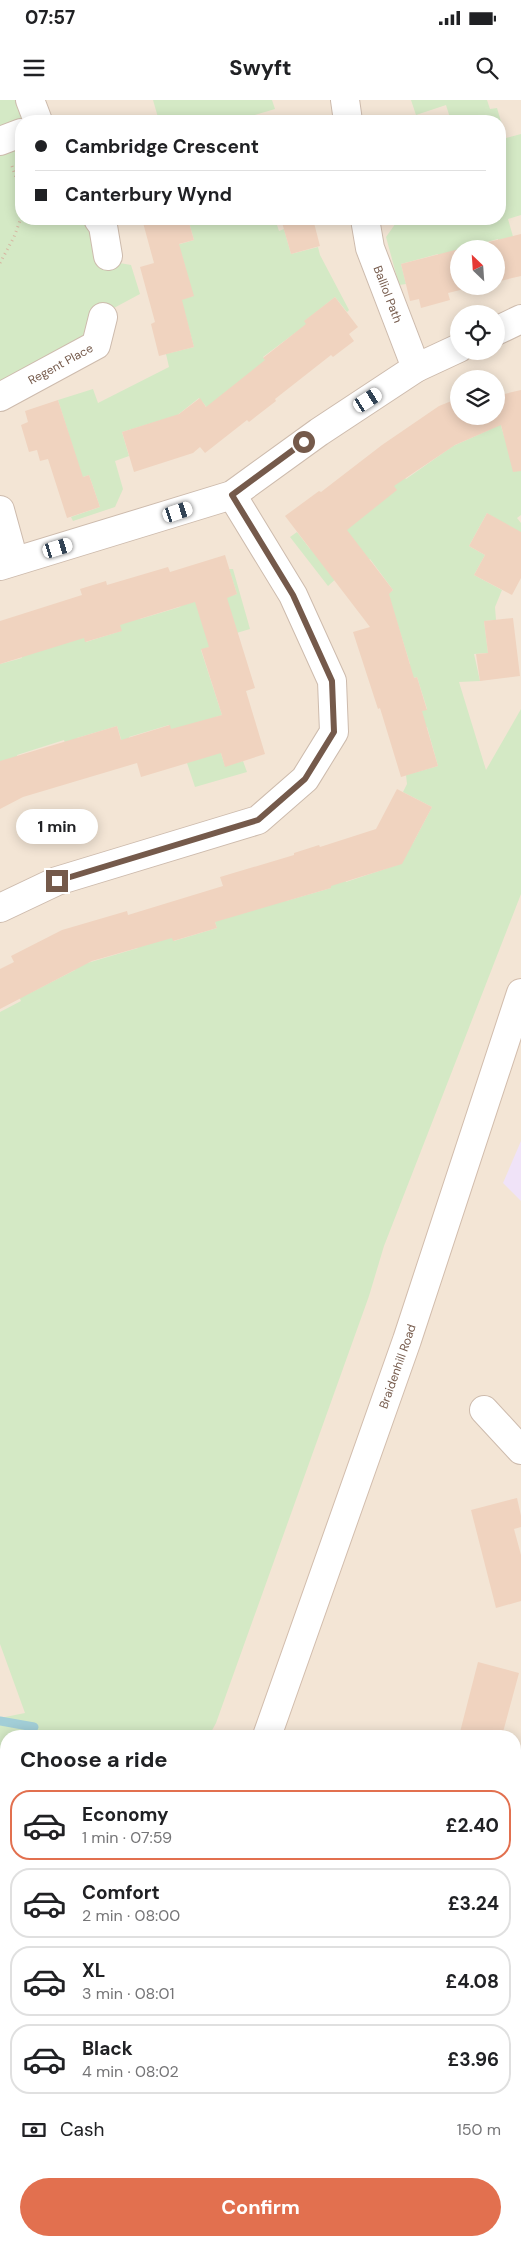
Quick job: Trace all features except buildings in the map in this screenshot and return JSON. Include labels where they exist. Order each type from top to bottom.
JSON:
[{"type":"street","points":[[30,100],[36,115]]},
{"type":"street","points":[[345,100],[347,115]]},
{"type":"street","points":[[0,141],[15,135]]},
{"type":"street","points":[[102,225],[108,256]]},
{"type":"street","name":"Balliol Path","points":[[366,225],[370,248],[416,368]]},
{"type":"street","name":"Regent Place","points":[[0,397],[96,345],[103,317]]},
{"type":"street","points":[[505,327],[521,319]]},
{"type":"street","points":[[0,510],[7,563],[232,495],[319,432],[416,368],[450,352]]},
{"type":"street","points":[[0,908],[57,881],[258,820],[305,779],[334,732],[332,681],[293,595],[232,495]]},
{"type":"street","name":"Braidenhill Road","points":[[269,1730],[407,1340],[521,993]]},
{"type":"street","points":[[484,1410],[521,1450]]},
{"type":"path","points":[[0,263],[18,225]]},
{"type":"shaded area","points":[[0,100],[521,100],[521,1730],[0,1730]]},
{"type":"shaded area","points":[[521,1141],[521,1201],[503,1183]]},
{"type":"green space","points":[[0,100],[23,100],[28,115],[15,115],[15,225],[90,225],[97,259],[131,265],[140,294],[112,309],[91,343],[0,390]]},
{"type":"green space","points":[[153,100],[272,100],[275,109],[255,115],[157,115]]},
{"type":"green space","points":[[411,100],[487,100],[490,109],[497,108],[499,115],[449,115],[446,105],[416,115]]},
{"type":"green space","points":[[521,134],[521,215],[508,219],[514,240],[505,242],[505,240],[498,239],[450,240],[450,277],[444,279],[438,254],[401,264],[406,284],[399,285],[386,237],[394,225],[506,225],[506,138]]},
{"type":"green space","points":[[190,225],[277,225],[279,231],[284,229],[291,254],[318,247],[320,255],[349,310],[347,312],[335,297],[305,321],[319,339],[307,349],[295,333],[263,357],[277,376],[214,416],[199,398],[170,421],[162,420],[122,432],[129,456],[115,461],[123,489],[115,507],[73,521],[71,517],[100,507],[89,475],[65,483],[74,451],[58,400],[93,389],[98,403],[169,367],[166,354],[194,347],[185,314],[159,306],[193,296],[182,256],[159,250],[194,240]]},
{"type":"green space","points":[[492,425],[501,425],[504,436],[521,432],[521,515],[517,518],[521,523],[521,542],[506,526],[487,513],[469,546],[485,555],[474,575],[502,590],[495,607],[496,620],[484,621],[488,653],[474,654],[480,681],[459,682],[486,770],[521,709],[521,894],[384,1246],[369,1296],[216,1723],[212,1730],[0,1730],[0,1718],[25,1713],[0,1644],[0,1012],[21,1001],[7,972],[30,993],[75,970],[61,944],[84,964],[138,948],[130,921],[172,936],[174,941],[217,928],[208,901],[286,901],[331,888],[324,862],[338,858],[346,882],[397,865],[390,831],[413,843],[432,807],[403,792],[407,784],[406,775],[438,766],[427,727],[401,734],[398,719],[427,709],[417,677],[394,684],[410,664],[396,619],[365,612],[393,590],[370,559],[343,580],[339,576],[328,586],[290,537],[297,532],[310,549],[396,465],[406,479],[453,446],[489,430]]},
{"type":"green space","points":[[229,569],[233,569],[250,629],[223,637],[224,642],[201,650],[222,715],[210,719],[225,766],[243,761],[247,772],[195,787],[183,751],[178,753],[169,725],[129,737],[136,760],[128,762],[117,726],[77,738],[86,768],[74,771],[64,740],[17,755],[26,786],[0,765],[0,664],[22,658],[17,641],[78,620],[86,642],[121,631],[114,608],[140,619],[180,607],[191,587],[197,607],[237,594]]},
{"type":"waterway","points":[[0,1721],[34,1727]]},
{"type":"route","points":[[57,881],[258,820],[305,779],[334,732],[332,681],[293,595],[232,495],[304,442]]}]
